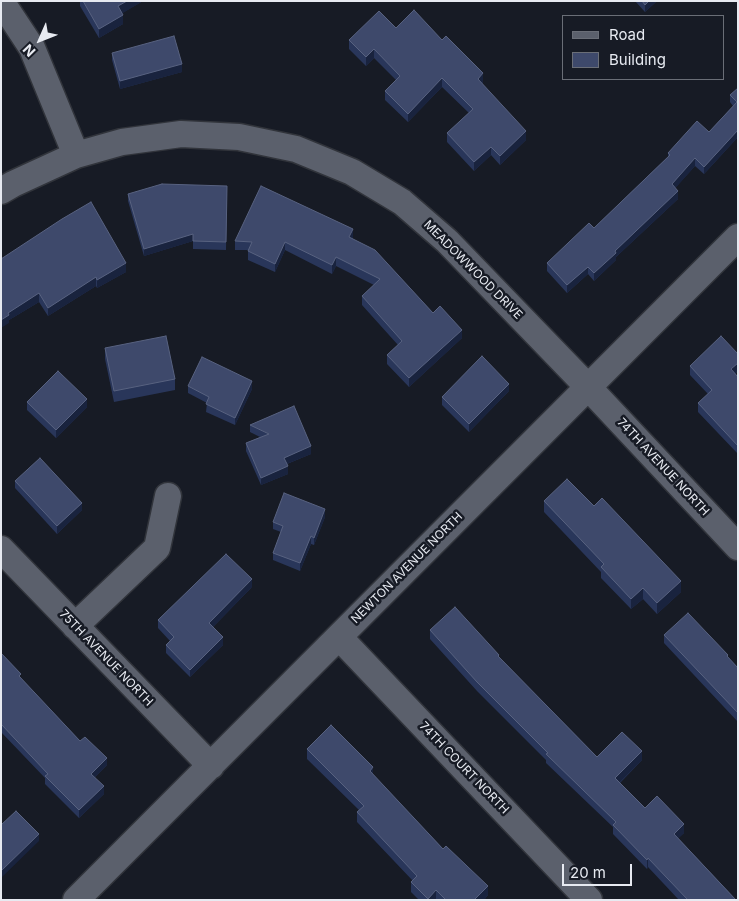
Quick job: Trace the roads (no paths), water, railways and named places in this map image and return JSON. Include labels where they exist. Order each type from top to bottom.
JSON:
[{"type":"street","points":[[2,1],[32,48],[76,155]]},
{"type":"street","name":"MEADOWWOOD DRIVE","points":[[1,191],[12,184],[76,155],[122,142],[181,134],[240,137],[296,149],[352,172],[402,202],[447,241],[588,387]]},
{"type":"street","name":"NEWTON AVENUE NORTH","points":[[76,900],[738,238]]},
{"type":"street","name":"74TH AVENUE NORTH","points":[[588,387],[738,547]]},
{"type":"street","points":[[75,626],[157,548],[168,496]]},
{"type":"street","name":"75TH AVENUE NORTH","points":[[1,549],[210,766]]},
{"type":"street","name":"74TH COURT NORTH","points":[[338,637],[589,900]]}]
